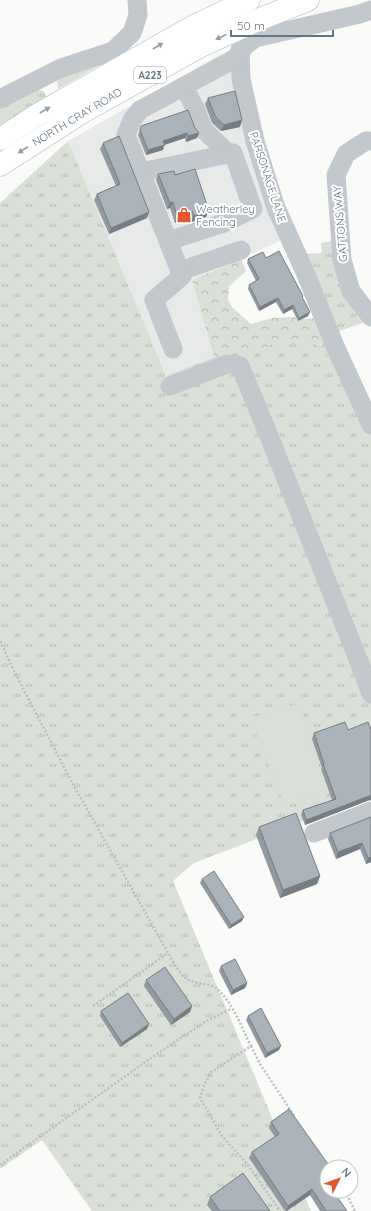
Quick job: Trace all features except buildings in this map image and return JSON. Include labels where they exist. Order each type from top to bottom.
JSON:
[{"type":"main road","name":"NORTH CRAY ROAD","points":[[0,139],[37,115],[192,27],[249,0]]},
{"type":"main road","name":"NORTH CRAY ROAD","points":[[0,165],[81,113],[201,46],[260,19],[308,0]]},
{"type":"street","points":[[0,99],[62,68],[113,51],[132,33],[138,15],[137,0]]},
{"type":"street","points":[[173,349],[154,300],[182,276],[126,135],[132,120],[140,110],[184,87],[241,54],[240,50],[255,38],[360,14],[371,10]]},
{"type":"street","name":"PARSONAGE LANE","points":[[241,54],[241,79],[255,141],[276,208],[305,272],[335,346],[371,425]]},
{"type":"street","points":[[184,87],[196,110],[203,129],[229,154]]},
{"type":"street","name":"GATTONS WAY","points":[[371,141],[366,141],[346,154],[336,175],[342,260],[351,291],[371,317]]},
{"type":"street","points":[[140,172],[234,153],[254,209],[224,223],[168,241]]},
{"type":"street","points":[[180,271],[241,250]]},
{"type":"street","points":[[170,386],[227,364],[240,366],[371,694]]},
{"type":"street","points":[[314,833],[371,811]]},
{"type":"path","points":[[0,641],[74,786],[168,953],[181,973],[189,980],[214,987],[224,996],[260,1064],[295,1117]]},
{"type":"path","points":[[93,1006],[168,953]]},
{"type":"path","points":[[0,1165],[151,1058],[208,1020],[232,1009]]},
{"type":"path","points":[[251,1046],[211,1072],[200,1098],[222,1136],[248,1165],[280,1211]]},
{"type":"path","points":[[348,1199],[355,1211]]},
{"type":"shaded area","name":"Weatherley Fencing","points":[[223,53],[232,68],[260,189],[280,241],[192,280],[214,357],[166,377],[68,141]]},
{"type":"green space","points":[[112,58],[58,89],[57,82],[64,75]]},
{"type":"green space","points":[[34,89],[43,91],[48,98],[0,129],[0,107]]},
{"type":"green space","points":[[68,141],[166,376],[237,348],[321,320],[371,435],[371,795],[194,863],[173,881],[311,1211],[92,1211],[42,1140],[0,1169],[0,203]]},
{"type":"green space","points":[[338,240],[368,321],[337,332],[304,254],[322,253],[321,243]]},
{"type":"green space","points":[[241,259],[246,271],[229,286],[228,299],[232,307],[251,324],[272,318],[295,317],[298,321],[303,319],[321,318],[342,368],[312,341],[283,341],[215,364],[192,280]]},
{"type":"green space","points":[[299,704],[327,791],[285,806],[250,718]]},
{"type":"place","name":"Weatherley Fencing","points":[[184,215]]}]
